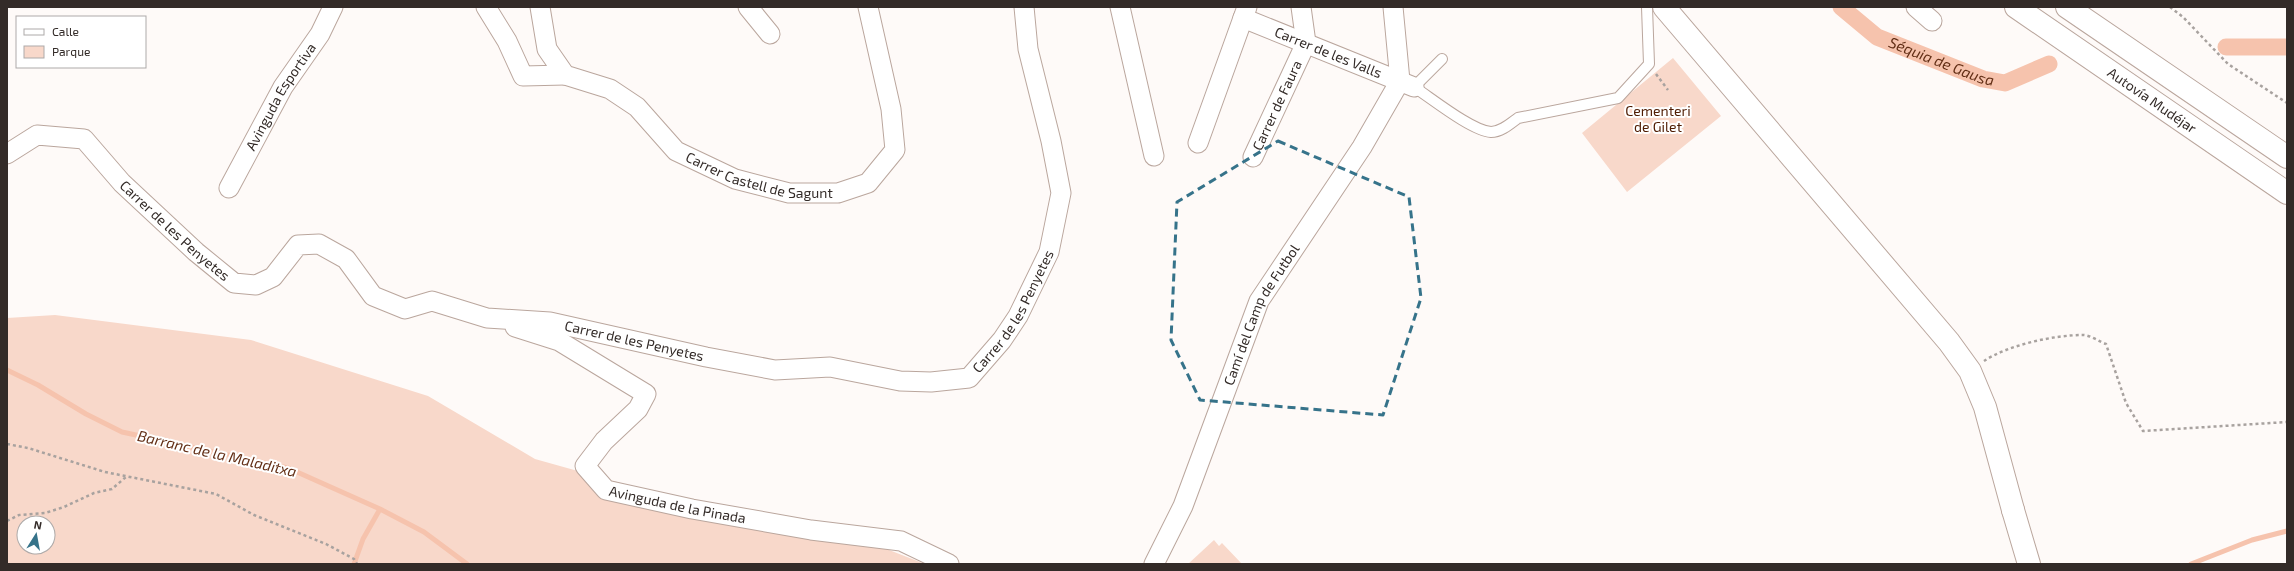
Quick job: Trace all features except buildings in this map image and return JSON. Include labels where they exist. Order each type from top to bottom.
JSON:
[{"type":"main road","points":[[1664,7],[1949,342],[1970,371],[1985,407],[2029,564]]},
{"type":"main road","name":"Autovía Mudéjar","points":[[2016,7],[2287,193]]},
{"type":"main road","name":"Autovía Mudéjar","points":[[2067,7],[2287,157]]},
{"type":"street","name":"Avinguda Esportiva","points":[[229,188],[283,87],[320,34],[333,7]]},
{"type":"street","name":"Carrer Castell de Sagunt","points":[[486,7],[507,41],[523,76],[565,75],[610,88],[637,107],[676,151],[735,179],[789,193],[838,192],[868,183],[895,150],[891,109],[868,7]]},
{"type":"street","points":[[540,7],[547,49],[565,75]]},
{"type":"street","points":[[748,7],[770,34]]},
{"type":"street","name":"Carrer de les Penyetes","points":[[7,154],[37,135],[84,139],[122,183],[196,252],[234,283],[256,285],[273,277],[298,245],[319,244],[346,259],[373,296],[405,309],[432,301],[487,318],[550,322],[775,370],[830,367],[900,381],[931,382],[969,378],[1002,340],[1018,316],[1049,252],[1062,193],[1051,141],[1028,49],[1024,7]]},
{"type":"street","points":[[1120,7],[1154,156]]},
{"type":"street","name":"Carrer de Faura","points":[[1253,157],[1306,43],[1301,7]]},
{"type":"street","points":[[1393,7],[1407,84]]},
{"type":"street","points":[[1916,7],[1932,21]]},
{"type":"street","points":[[1198,143],[1245,12]]},
{"type":"street","name":"Carrer de les Valls","points":[[1245,12],[1306,43],[1407,84]]},
{"type":"street","name":"Camí del Camp de Futbol","points":[[1154,564],[1183,506],[1259,301],[1362,147],[1407,84]]},
{"type":"street","name":"Avinguda de la Pinada","points":[[487,318],[559,341],[646,394],[638,409],[604,442],[585,466],[606,490],[692,509],[804,528],[901,540],[949,564]]},
{"type":"lane","points":[[1442,59],[1407,84],[1479,129],[1492,132],[1506,127],[1518,118],[1618,98],[1649,64],[1647,7]]},
{"type":"path","points":[[2170,7],[2183,17],[2228,64],[2287,103]]},
{"type":"path","points":[[1649,64],[1668,90]]},
{"type":"path","points":[[1970,371],[1994,354],[2028,343],[2085,335],[2106,344],[2126,403],[2143,431],[2287,422]]},
{"type":"path","points":[[7,444],[28,448],[105,472],[216,494],[254,515],[326,544],[354,559],[357,564]]},
{"type":"path","points":[[7,521],[19,514],[45,513],[64,507],[94,493],[112,489],[127,476]]},
{"type":"highlighted area","points":[[1278,141],[1409,197],[1421,298],[1383,415],[1200,400],[1171,340],[1177,202]]},
{"type":"green space","name":"Cementeri de Gilet","points":[[1673,58],[1721,116],[1627,192],[1582,133]]},
{"type":"green space","points":[[55,315],[251,340],[428,396],[535,459],[749,519],[848,534],[925,564],[7,564],[7,318]]},
{"type":"green space","points":[[1214,540],[1219,546],[1222,543],[1242,564],[1188,564]]},
{"type":"waterway","name":"Séquia de Gausa","points":[[1841,7],[1877,37],[1983,79],[2005,83],[2049,64]]},
{"type":"waterway","name":"Séquia de Gausa","points":[[2226,47],[2287,47]]},
{"type":"waterway","name":"Barranc de la Maladitxa","points":[[7,370],[38,385],[86,414],[122,432],[288,468],[380,509],[424,532],[467,564]]},
{"type":"waterway","points":[[354,564],[363,539],[380,509]]},
{"type":"waterway","name":"Barranc de la Maladitxa","points":[[2191,564],[2252,540],[2287,531]]}]
